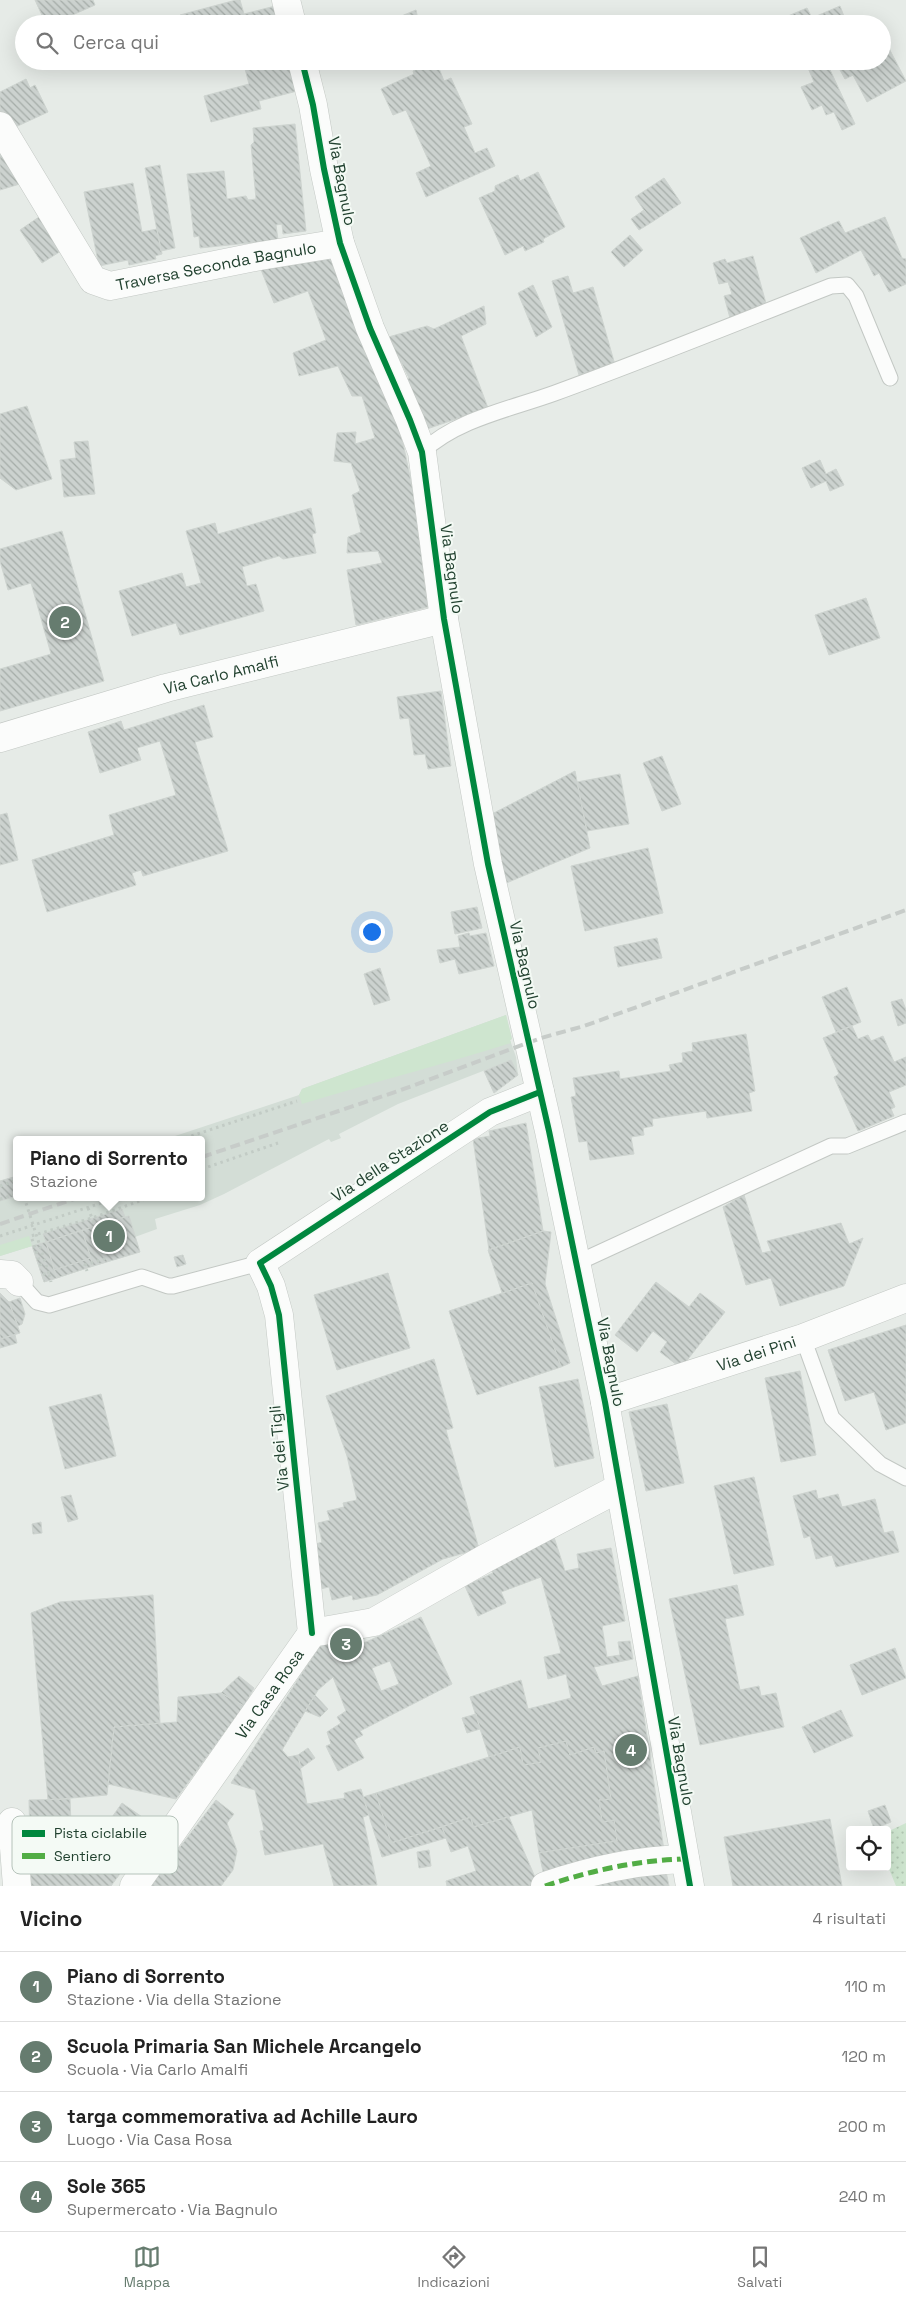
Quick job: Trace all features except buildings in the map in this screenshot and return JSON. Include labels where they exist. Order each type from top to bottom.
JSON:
[{"type":"street","name":"Via Bagnulo","points":[[304,70],[340,243],[370,328],[422,452],[444,619],[488,864],[540,1092],[605,1402],[690,1886]]},
{"type":"street","name":"Traversa Seconda Bagnulo","points":[[0,126],[93,280],[110,286],[260,256],[340,243]]},
{"type":"street","name":"Via Carlo Amalfi","points":[[0,738],[166,688],[444,619]]},
{"type":"street","name":"Via della Stazione","points":[[260,1263],[490,1112],[540,1092]]},
{"type":"street","name":"Via dei Tigli","points":[[260,1263],[271,1286],[279,1315],[312,1633]]},
{"type":"street","name":"Via dei Pini","points":[[605,1402],[803,1338],[906,1298]]},
{"type":"street","name":"Via Casa Rosa","points":[[178,1823],[312,1633],[374,1622],[486,1558],[619,1488]]},
{"type":"street","points":[[545,1886],[607,1869],[664,1860],[685,1859]]},
{"type":"street","name":"Via Casa Rosa","points":[[134,1886],[142,1874]]},
{"type":"lane","points":[[422,452],[435,439],[465,425],[831,286],[846,286],[856,296],[890,378]]},
{"type":"lane","points":[[576,1263],[831,1146],[846,1146],[906,1122]]},
{"type":"lane","name":"Via della Stazione","points":[[9,1278],[37,1302],[49,1305],[142,1277],[173,1286],[260,1263]]},
{"type":"lane","points":[[803,1338],[832,1418],[880,1464],[906,1478]]},
{"type":"path","points":[[191,1136],[297,1100]]},
{"type":"path","points":[[205,1168],[278,1143]]},
{"type":"path","points":[[0,1186],[13,1181]]},
{"type":"path","points":[[0,1199],[13,1195]]},
{"type":"path","points":[[25,1201],[51,1282]]},
{"type":"path","points":[[0,1236],[108,1201]]},
{"type":"path","points":[[49,1274],[44,1276],[31,1236],[92,1218],[140,1201]]},
{"type":"path","points":[[87,1271],[85,1265],[104,1259],[88,1208]]},
{"type":"shaded area","points":[[506,1015],[512,1039],[510,1040],[516,1057],[518,1075],[511,1060],[398,1104],[339,1134],[341,1138],[331,1142],[329,1139],[224,1194],[200,1205],[155,1219],[157,1229],[135,1237],[140,1252],[44,1282],[32,1246],[0,1256],[0,1181],[13,1177],[13,1201],[205,1201],[205,1136],[175,1136],[299,1095],[302,1089]]},
{"type":"green space","points":[[506,1015],[512,1039],[510,1040],[511,1043],[302,1104],[299,1095],[302,1089]]},
{"type":"green space","points":[[29,1236],[32,1246],[0,1256],[0,1245]]},
{"type":"green space","points":[[906,1823],[906,1886],[896,1886],[890,1871],[891,1830]]},
{"type":"railway","points":[[205,1156],[401,1090],[541,1038],[584,1026],[906,910]]},
{"type":"railway","points":[[0,1224],[68,1201]]},
{"type":"marked path","points":[[545,1886],[614,1867],[685,1859]]},
{"type":"cycle path","points":[[304,70],[340,243],[370,328],[422,452],[444,619],[488,864],[549,1131],[605,1402],[690,1886]]},
{"type":"cycle path","points":[[312,1633],[279,1315],[271,1286],[260,1263],[490,1112],[540,1092]]},
{"type":"place","name":"Scuola Primaria San Michele Arcangelo","points":[[65,622]]},
{"type":"place","name":"Piano di Sorrento","points":[[109,1236]]},
{"type":"place","name":"targa commemorativa ad Achille Lauro","points":[[346,1644]]},
{"type":"place","name":"Sole 365","points":[[631,1750]]}]
